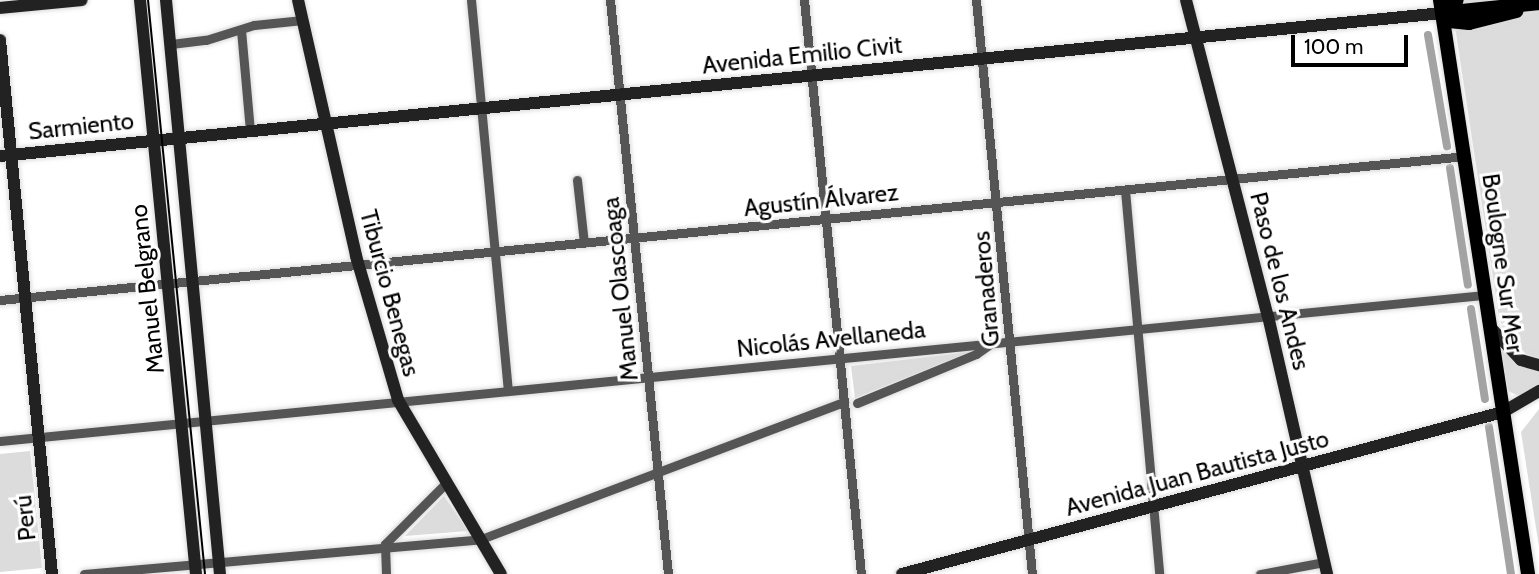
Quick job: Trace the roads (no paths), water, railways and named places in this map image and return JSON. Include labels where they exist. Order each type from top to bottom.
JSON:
[{"type":"main road","points":[[0,8],[82,0]]},
{"type":"main road","name":"Manuel Belgrano","points":[[139,0],[167,139],[180,283],[181,423],[208,567]]},
{"type":"main road","name":"Manuel Belgrano","points":[[166,0],[170,44],[167,139],[180,283],[206,420],[208,567]]},
{"type":"main road","name":"Tiburcio Benegas","points":[[298,0],[359,265],[398,400],[501,574]]},
{"type":"main road","name":"Paso de los Andes","points":[[1186,0],[1198,37],[1268,316],[1326,568]]},
{"type":"main road","points":[[1441,7],[1457,0]]},
{"type":"main road","points":[[1441,7],[1528,2]]},
{"type":"main road","name":"Avenida Emilio Civit","points":[[167,139],[1198,37],[1441,7]]},
{"type":"main road","name":"Boulogne Sur Mer","points":[[1441,7],[1528,574]]},
{"type":"main road","name":"Perú","points":[[0,40],[6,155],[25,298],[52,574]]},
{"type":"main road","name":"Sarmiento","points":[[6,155],[167,139]]},
{"type":"main road","points":[[1490,326],[1521,360],[1539,365]]},
{"type":"main road","name":"Avenida Juan Bautista Justo","points":[[902,574],[1503,412],[1539,391]]},
{"type":"street","points":[[471,0],[508,389]]},
{"type":"street","name":"Manuel Olascoaga","points":[[610,0],[660,472],[668,574]]},
{"type":"street","points":[[804,0],[861,574]]},
{"type":"street","name":"Granaderos","points":[[976,0],[998,202],[1032,574]]},
{"type":"street","points":[[170,44],[206,40],[241,30],[303,20]]},
{"type":"street","points":[[241,30],[250,131]]},
{"type":"street","name":"Agustín Álvarez","points":[[0,300],[1465,156]]},
{"type":"street","points":[[577,180],[584,243]]},
{"type":"street","points":[[1125,190],[1160,574]]},
{"type":"street","name":"Nicolás Avellaneda","points":[[0,441],[1485,295]]},
{"type":"street","points":[[857,403],[975,355],[992,342]]},
{"type":"street","points":[[972,344],[979,348],[975,355]]},
{"type":"street","points":[[84,574],[208,567],[481,539],[844,402]]},
{"type":"street","points":[[386,574],[384,547],[446,483]]},
{"type":"street","points":[[1260,574],[1326,568]]},
{"type":"waterway","points":[[1428,35],[1447,146]]},
{"type":"waterway","points":[[1450,168],[1468,285]]},
{"type":"waterway","points":[[1471,309],[1485,399]]},
{"type":"waterway","points":[[1489,427],[1511,574]]},
{"type":"tram line","points":[[148,0],[205,574]]}]
